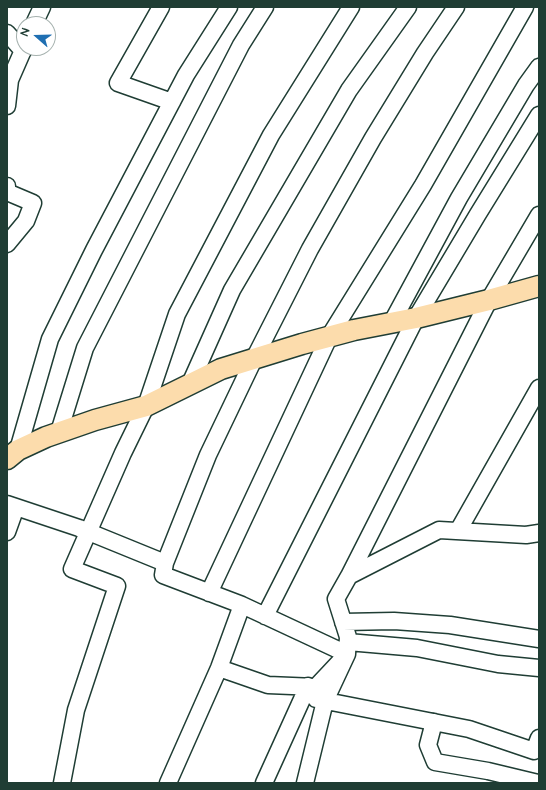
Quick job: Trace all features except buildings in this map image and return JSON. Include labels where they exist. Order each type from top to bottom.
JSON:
[{"type":"main road","points":[[12,454],[59,432],[146,406],[221,369],[354,330],[416,318],[539,286]]},
{"type":"street","points":[[161,7],[118,83],[172,102]]},
{"type":"street","points":[[12,454],[50,339],[94,250],[186,75],[229,7]]},
{"type":"street","points":[[59,432],[84,348],[241,45],[265,7]]},
{"type":"street","points":[[62,783],[76,710],[117,586],[72,569],[123,453],[146,406],[177,314],[271,135],[351,7]]},
{"type":"street","points":[[190,384],[232,290],[349,90],[408,7]]},
{"type":"street","points":[[456,7],[425,53],[373,138],[310,248],[208,455],[165,563],[163,575],[242,605],[265,616],[347,648],[417,648],[498,664],[539,668]]},
{"type":"street","points":[[209,593],[329,337],[423,185],[526,7]]},
{"type":"street","points":[[7,33],[16,42]]},
{"type":"street","points":[[7,106],[10,80],[20,56]]},
{"type":"street","points":[[392,322],[459,198],[539,67]]},
{"type":"street","points":[[265,616],[416,318],[539,115]]},
{"type":"street","points":[[7,186],[8,192],[33,203],[26,221],[7,244]]},
{"type":"street","points":[[305,783],[325,701],[347,648],[348,636],[336,599],[489,300],[539,215]]},
{"type":"street","points":[[458,531],[539,388]]},
{"type":"street","points":[[7,532],[12,505],[89,532],[165,563]]},
{"type":"street","points":[[349,576],[439,530],[526,535],[539,533]]},
{"type":"street","points":[[168,783],[219,668],[242,605]]},
{"type":"street","points":[[343,622],[394,621],[450,625],[539,639]]},
{"type":"street","points":[[219,668],[268,685],[316,687],[347,648]]},
{"type":"street","points":[[308,686],[315,699],[469,729],[537,747]]},
{"type":"street","points":[[264,783],[308,686]]},
{"type":"street","points":[[434,722],[428,745],[435,762],[538,783]]}]
